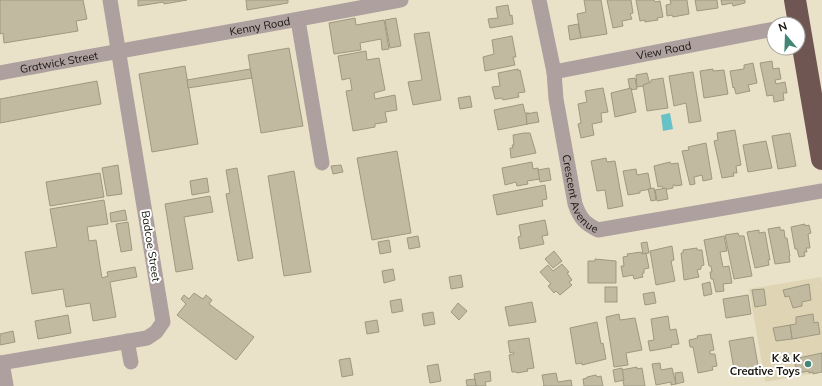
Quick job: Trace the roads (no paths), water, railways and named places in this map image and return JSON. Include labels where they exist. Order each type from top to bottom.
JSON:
[{"type":"highway","points":[[795,0],[797,16]]},
{"type":"highway","points":[[805,56],[818,114],[822,159]]},
{"type":"street","name":"Badcoe Street","points":[[1,363],[147,338],[156,332],[163,322],[110,0]]},
{"type":"street","name":"Kenny Road","points":[[118,50],[298,20],[400,0]]},
{"type":"street","name":"Crescent Avenue","points":[[539,0],[554,72],[556,99],[574,204],[580,216],[588,225],[598,230],[822,191]]},
{"type":"street","points":[[298,20],[322,163]]},
{"type":"street","name":"View Road","points":[[554,72],[766,31]]},
{"type":"street","name":"Gratwick Street","points":[[0,72],[118,50]]},
{"type":"street","points":[[127,341],[131,362]]},
{"type":"street","points":[[1,363],[6,385]]},
{"type":"water","points":[[670,113],[673,129],[663,131],[661,115]]},
{"type":"place","name":"K & K Creative Toys","points":[[808,364]]}]
